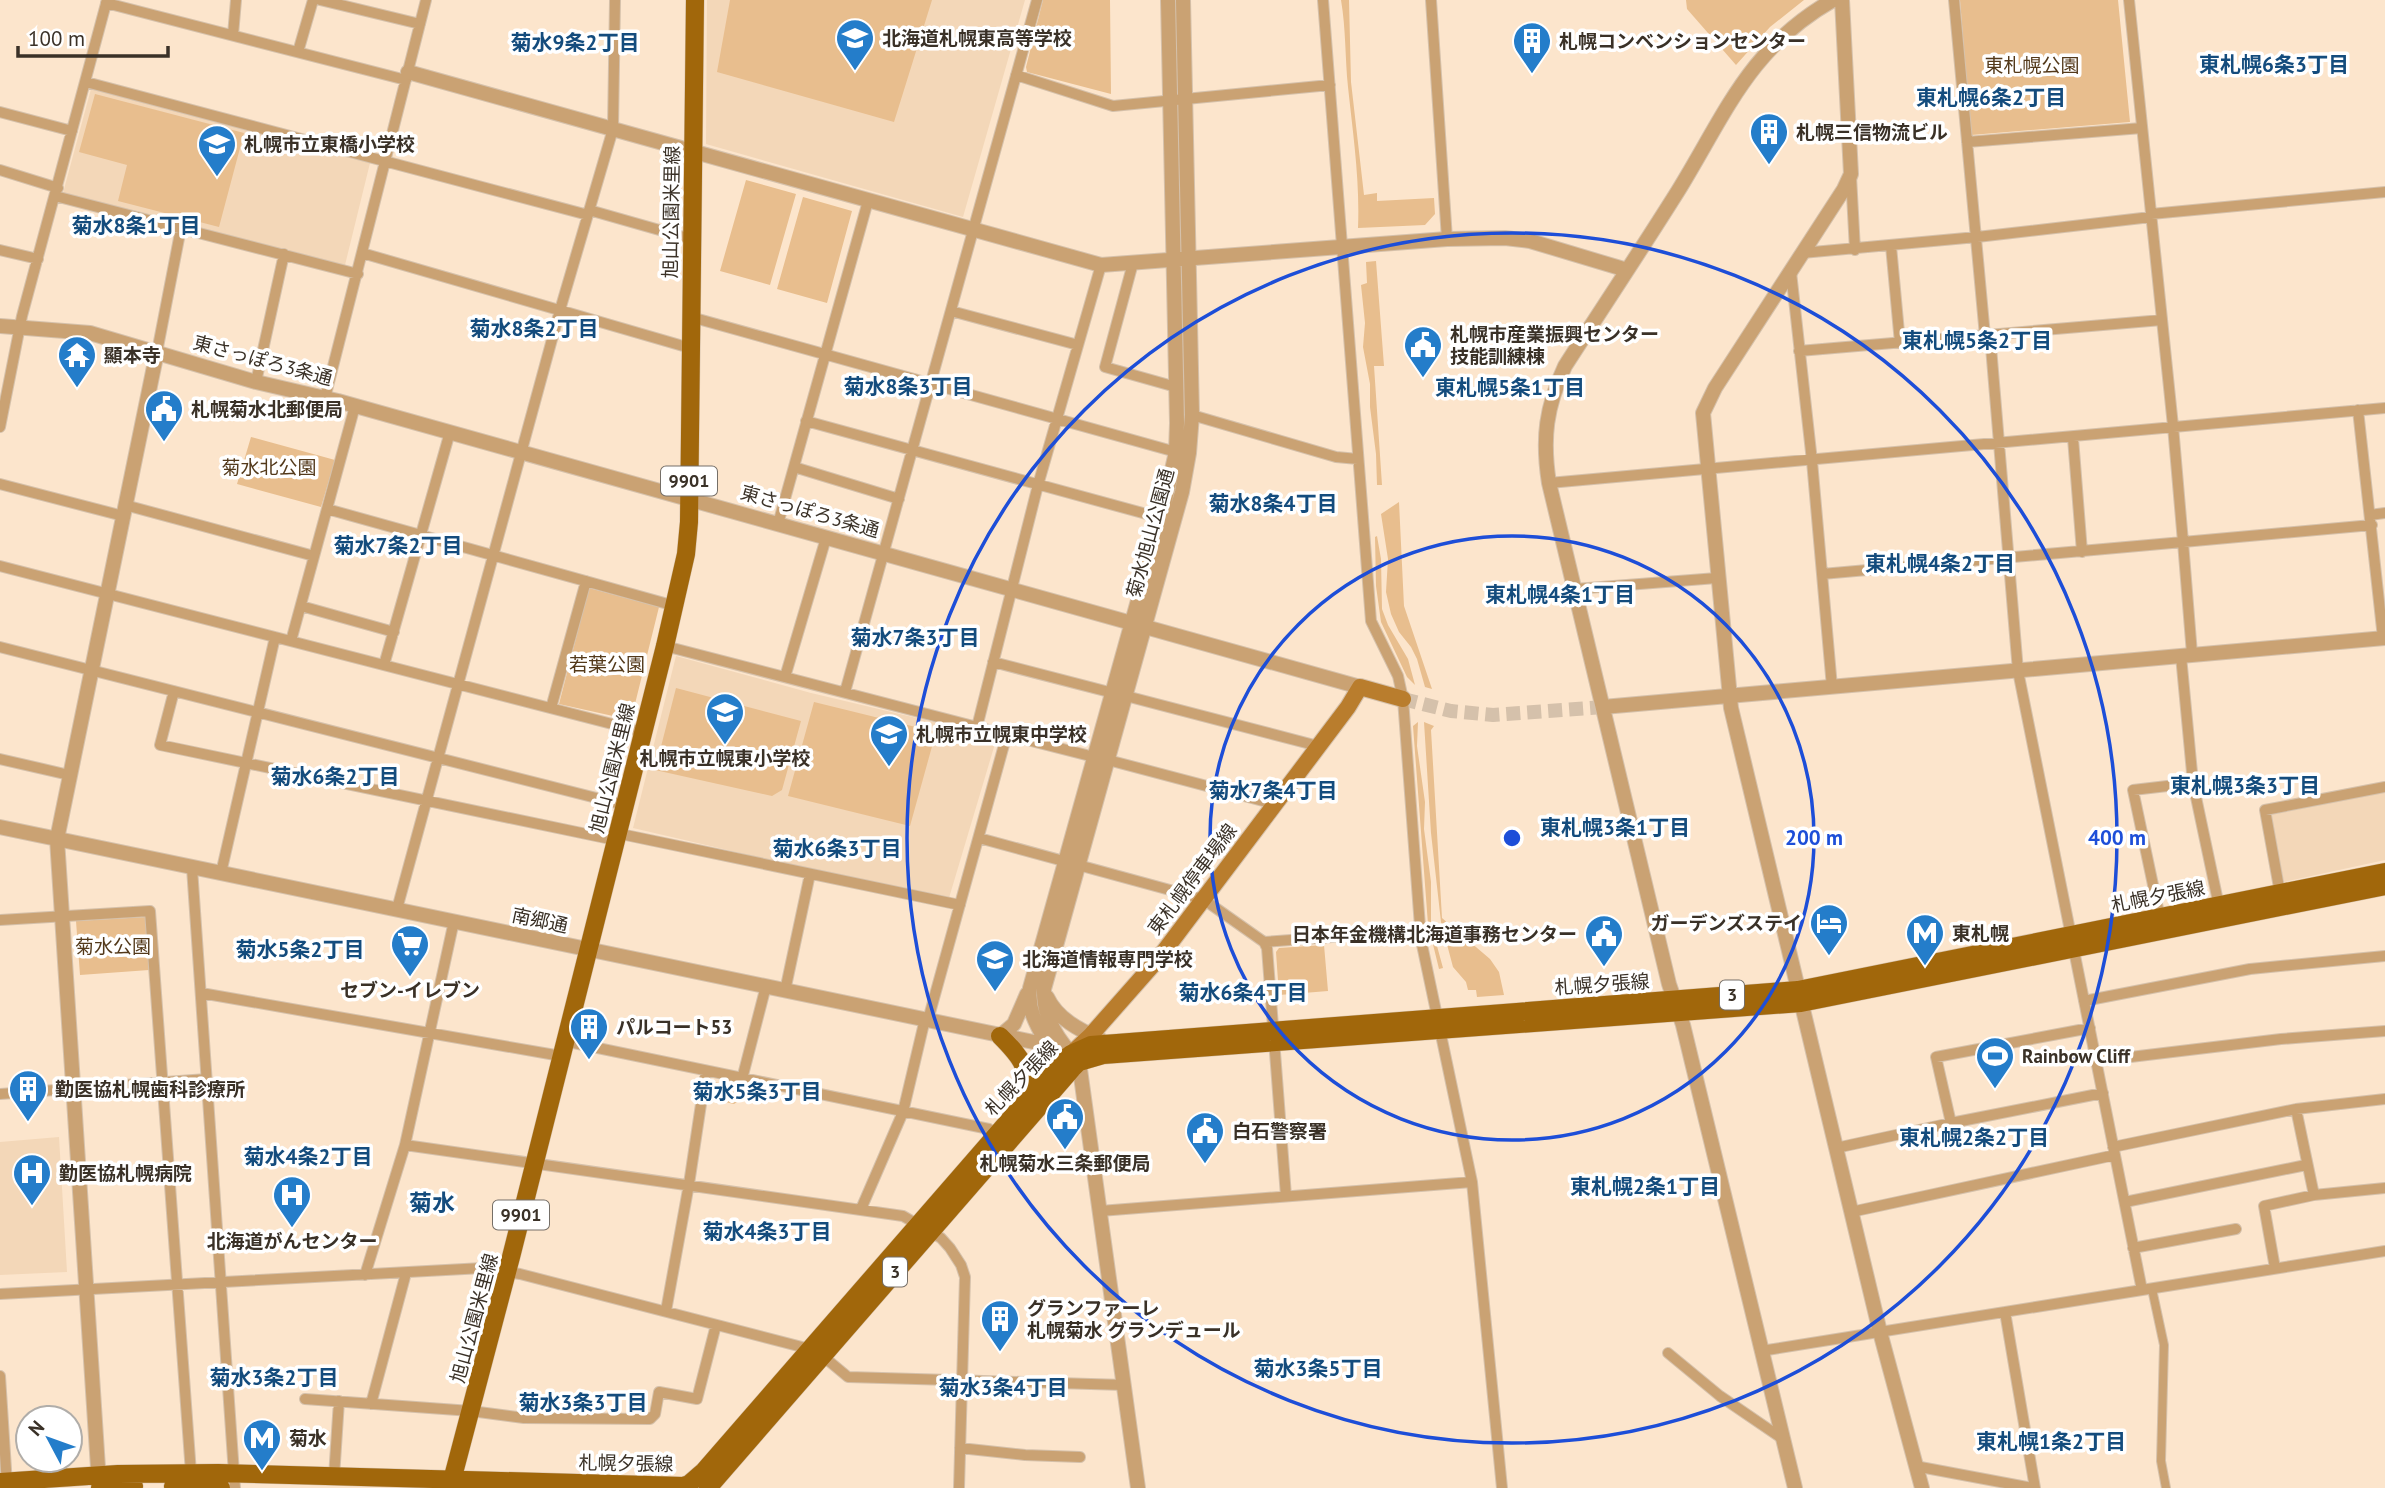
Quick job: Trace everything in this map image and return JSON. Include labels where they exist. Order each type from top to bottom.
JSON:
[{"type":"main road","name":"旭山公園米里線","points":[[452,1484],[686,554],[689,499],[695,0]]},
{"type":"main road","name":"東さっぽろ3条通","points":[[1360,687],[1403,699]]},
{"type":"main road","name":"東札幌停車場線","points":[[1098,1039],[1348,707],[1360,687]]},
{"type":"main road","name":"札幌夕張線","points":[[2072,942],[2160,918],[2385,872]]},
{"type":"main road","name":"札幌夕張線","points":[[925,1228],[997,1134],[1058,1064],[1075,1058],[1274,1036],[1799,996],[2072,942],[2385,886]]},
{"type":"main road","points":[[1000,1036],[1025,1067],[1028,1080],[1025,1102]]},
{"type":"main road","name":"札幌夕張線","points":[[5,1484],[334,1477],[452,1484],[683,1487],[710,1483],[815,1354],[925,1228],[1075,1058],[1098,1039],[1274,1036]]},
{"type":"main road","name":"札幌夕張線","points":[[192,1482],[221,1488]]},
{"type":"street","points":[[233,35],[236,0]]},
{"type":"street","points":[[298,52],[313,0]]},
{"type":"street","points":[[320,0],[420,24]]},
{"type":"street","points":[[325,398],[426,0]]},
{"type":"street","points":[[397,909],[560,310],[613,129],[615,0]]},
{"type":"street","points":[[845,692],[1037,0]]},
{"type":"street","name":"菊水旭山公園通","points":[[1168,0],[1178,100]]},
{"type":"street","name":"菊水旭山公園通","points":[[1048,1045],[1031,1011],[1139,625],[1182,492],[1189,453],[1192,415],[1181,259],[1178,100],[1182,0]]},
{"type":"street","points":[[1323,0],[1371,621],[1398,676],[1403,699],[1421,940],[1472,1182],[1502,1488]]},
{"type":"street","points":[[1431,0],[1447,239]]},
{"type":"street","points":[[1795,1488],[1677,1006],[1669,984],[1549,483],[1545,455],[1546,419],[1565,366],[1679,190],[1742,82],[1775,43],[1833,0]]},
{"type":"street","points":[[1842,0],[1855,250]]},
{"type":"street","points":[[1954,0],[2018,671],[2133,1248],[2164,1345],[2161,1461],[2166,1488]]},
{"type":"street","points":[[2129,0],[2183,542],[2193,783],[2219,905]]},
{"type":"street","points":[[0,427],[20,327],[106,1],[298,52],[407,76],[613,129],[1101,265],[1447,239],[1505,238],[1530,241],[1628,270]]},
{"type":"street","points":[[1016,75],[1113,106],[1330,85]]},
{"type":"street","points":[[86,82],[691,239]]},
{"type":"street","points":[[0,112],[72,131]]},
{"type":"street","points":[[1967,142],[2142,128]]},
{"type":"street","points":[[0,170],[57,192],[181,228],[358,274]]},
{"type":"street","points":[[1851,174],[1703,412],[1728,697],[1880,1332],[1919,1476],[2033,1488],[2005,1312]]},
{"type":"street","points":[[1802,253],[1855,250],[2385,192]]},
{"type":"street","points":[[778,524],[868,201]]},
{"type":"street","points":[[99,1484],[57,839],[181,228]]},
{"type":"street","points":[[1891,246],[1900,343]]},
{"type":"street","points":[[0,250],[38,260]]},
{"type":"street","points":[[362,253],[690,348]]},
{"type":"street","points":[[256,382],[284,254]]},
{"type":"street","name":"菊水旭山公園通","points":[[1139,625],[1176,452],[1181,259]]},
{"type":"street","points":[[1133,262],[1105,367],[1176,387]]},
{"type":"street","points":[[977,727],[1038,485],[1101,265]]},
{"type":"street","points":[[1791,272],[1812,461],[1832,687]]},
{"type":"street","points":[[951,312],[1078,345]]},
{"type":"street","points":[[691,317],[1176,452]]},
{"type":"street","points":[[1800,351],[2162,320]]},
{"type":"street","name":"東さっぽろ3条通","points":[[0,326],[90,333],[256,382],[450,432],[1360,687]]},
{"type":"street","points":[[291,641],[355,406]]},
{"type":"street","points":[[1549,483],[2385,408]]},
{"type":"street","points":[[1603,707],[2384,638],[2358,410]]},
{"type":"street","points":[[1192,415],[1336,457],[1358,459]]},
{"type":"street","points":[[806,421],[1161,518]]},
{"type":"street","points":[[384,665],[450,432]]},
{"type":"street","points":[[2073,438],[2082,552]]},
{"type":"street","points":[[793,467],[899,499]]},
{"type":"street","points":[[0,484],[314,556]]},
{"type":"street","points":[[327,509],[675,606]]},
{"type":"street","points":[[1822,574],[2183,542],[2371,520],[2385,513]]},
{"type":"street","points":[[785,677],[826,538]]},
{"type":"street","points":[[0,566],[643,732]]},
{"type":"street","points":[[1575,589],[1717,578]]},
{"type":"street","points":[[551,708],[586,581]]},
{"type":"street","points":[[300,606],[394,632]]},
{"type":"street","points":[[221,873],[275,637]]},
{"type":"street","points":[[665,646],[1275,804]]},
{"type":"street","points":[[0,647],[624,805]]},
{"type":"street","points":[[993,662],[1318,746]]},
{"type":"street","points":[[174,691],[160,745],[427,801],[960,905]]},
{"type":"street","points":[[861,1209],[904,1112],[926,1020],[1007,734]]},
{"type":"street","points":[[0,759],[69,775]]},
{"type":"street","points":[[2160,918],[2133,790],[2193,783]]},
{"type":"street","points":[[2280,893],[2265,810],[2385,787]]},
{"type":"street","name":"南郷通","points":[[0,827],[1048,1045],[1075,1058]]},
{"type":"street","points":[[979,838],[1203,899],[1264,942],[1267,947],[1286,1196]]},
{"type":"street","points":[[192,868],[234,1481]]},
{"type":"street","points":[[785,991],[810,874]]},
{"type":"street","points":[[0,920],[61,914],[150,911],[192,1482]]},
{"type":"street","points":[[365,1275],[405,1145],[454,921]]},
{"type":"street","points":[[1264,942],[1346,936]]},
{"type":"street","points":[[2084,1002],[2250,969],[2385,956]]},
{"type":"street","points":[[742,1079],[766,986]]},
{"type":"street","points":[[1000,1036],[1014,1024],[1037,988],[1059,1015],[1098,1039]]},
{"type":"street","name":"菊水旭山公園通","points":[[1037,988],[1057,1036],[1075,1058]]},
{"type":"street","points":[[201,993],[430,1032],[706,1071],[989,1129],[997,1134]]},
{"type":"street","points":[[1951,1123],[1936,1057],[2090,1028]]},
{"type":"street","points":[[2097,1061],[2281,1039],[2385,1031]]},
{"type":"street","points":[[1075,1058],[1100,1211],[1138,1488]]},
{"type":"street","points":[[666,1311],[706,1071]]},
{"type":"street","points":[[0,1094],[207,1079]]},
{"type":"street","points":[[1836,1148],[2103,1093]]},
{"type":"street","points":[[1851,1212],[2295,1109],[2385,1099]]},
{"type":"street","points":[[2295,1109],[2314,1195]]},
{"type":"street","points":[[405,1145],[861,1209],[903,1216],[925,1228],[941,1238],[955,1253],[965,1277],[959,1488]]},
{"type":"street","points":[[2124,1202],[2306,1165]]},
{"type":"street","points":[[1100,1211],[1472,1182]]},
{"type":"street","points":[[2275,1268],[2264,1206],[2314,1195],[2385,1188]]},
{"type":"street","points":[[2133,1248],[2236,1229]]},
{"type":"street","points":[[1761,1352],[2385,1251]]},
{"type":"street","points":[[0,1294],[483,1268],[507,1271],[666,1311],[815,1354],[848,1377],[1124,1385]]},
{"type":"street","points":[[371,1404],[406,1273]]},
{"type":"street","points":[[305,1399],[471,1411],[524,1418],[650,1419],[655,1414],[659,1392],[697,1399],[716,1325]]},
{"type":"street","points":[[1668,1353],[1720,1396],[1782,1436]]},
{"type":"street","points":[[0,1376],[5,1484]]},
{"type":"street","points":[[334,1477],[340,1401]]},
{"type":"street","points":[[960,1448],[1025,1455],[1080,1457]]},
{"type":"shaded area","name":"北海道札幌東高等学校","points":[[707,0],[1025,0],[963,217],[706,144]]},
{"type":"shaded area","name":"札幌市立東橋小学校","points":[[91,89],[370,163],[345,265],[63,193]]},
{"type":"shaded area","points":[[676,656],[811,693],[997,737],[949,898],[633,828]]},
{"type":"shaded area","points":[[2385,792],[2385,860],[2284,882],[2270,815]]},
{"type":"shaded area","name":"勤医協札幌病院","points":[[59,1137],[67,1272],[0,1275],[0,1142]]},
{"type":"green space","points":[[730,0],[932,0],[894,122],[717,72]]},
{"type":"green space","points":[[1043,0],[1110,0],[1111,94],[1027,72]]},
{"type":"green space","points":[[1341,0],[1349,0],[1351,82],[1364,195],[1377,193],[1377,201],[1434,198],[1435,214],[1425,225],[1358,228],[1357,175]]},
{"type":"green space","points":[[1686,0],[1804,0],[1770,27],[1736,65],[1687,9]]},
{"type":"green space","name":"東札幌公園","points":[[1960,0],[2118,0],[2130,122],[1971,135]]},
{"type":"green space","points":[[95,94],[244,133],[219,227],[118,201],[127,165],[79,152]]},
{"type":"green space","points":[[746,180],[796,194],[770,285],[720,271]]},
{"type":"green space","points":[[803,197],[852,211],[827,303],[777,289]]},
{"type":"green space","points":[[1376,261],[1384,366],[1374,366],[1382,485],[1377,485],[1370,384],[1363,347],[1365,323],[1361,285],[1367,283],[1366,262]]},
{"type":"green space","name":"菊水北公園","points":[[251,437],[335,460],[321,507],[237,484]]},
{"type":"green space","points":[[1399,502],[1404,606],[1432,689],[1425,687],[1417,659],[1391,614],[1386,592],[1388,559],[1381,514]]},
{"type":"green space","points":[[1377,536],[1381,559],[1382,609],[1408,659],[1415,685],[1407,677],[1381,622],[1376,586]]},
{"type":"green space","name":"若葉公園","points":[[589,588],[659,607],[631,720],[559,704]]},
{"type":"green space","points":[[676,688],[801,721],[782,790],[772,796],[655,770]]},
{"type":"green space","points":[[814,702],[936,732],[910,826],[788,796]]},
{"type":"green space","points":[[1418,722],[1417,746],[1425,802],[1424,829],[1431,882],[1431,924],[1443,968],[1439,969],[1428,924],[1413,726]]},
{"type":"green space","points":[[1424,722],[1434,726],[1431,730],[1442,918],[1490,959],[1499,972],[1504,995],[1477,997],[1476,990],[1468,990],[1466,982],[1453,967],[1441,922],[1431,833]]},
{"type":"green space","name":"菊水公園","points":[[146,917],[149,970],[80,975],[76,921]]},
{"type":"green space","points":[[1324,945],[1328,991],[1279,995],[1276,952],[1279,948]]},
{"type":"green space","points":[[714,1082],[740,1087],[737,1102],[734,1104],[711,1099],[709,1097]]},
{"type":"tunnel","points":[[1403,699],[1451,711],[1493,715],[1603,707]]},
{"type":"place","name":"北海道札幌東高等学校","points":[[855,72]]},
{"type":"place","name":"札幌コンベンションセンター","points":[[1532,75]]},
{"type":"place","name":"札幌三信物流ビル","points":[[1769,166]]},
{"type":"place","name":"札幌市立東橋小学校","points":[[217,178]]},
{"type":"place","name":"札幌市産業振興センター 技能訓練棟","points":[[1423,379]]},
{"type":"place","name":"顯本寺","points":[[77,389]]},
{"type":"place","name":"札幌菊水北郵便局","points":[[164,443]]},
{"type":"place","name":"札幌市立幌東小学校","points":[[725,746]]},
{"type":"place","name":"札幌市立幌東中学校","points":[[889,768]]},
{"type":"place","name":"ガーデンズステイ","points":[[1829,957]]},
{"type":"place","name":"東札幌","points":[[1925,967]]},
{"type":"place","name":"日本年金機構北海道事務センター","points":[[1604,968]]},
{"type":"place","name":"セブン-イレブン","points":[[410,978]]},
{"type":"place","name":"北海道情報専門学校","points":[[995,993]]},
{"type":"place","name":"パルコート53","points":[[589,1061]]},
{"type":"place","name":"Rainbow Cliff","points":[[1995,1090]]},
{"type":"place","name":"勤医協札幌歯科診療所","points":[[28,1123]]},
{"type":"place","name":"札幌菊水三条郵便局","points":[[1065,1151]]},
{"type":"place","name":"白石警察署","points":[[1205,1165]]},
{"type":"place","name":"勤医協札幌病院","points":[[32,1207]]},
{"type":"place","name":"北海道がんセンター","points":[[292,1229]]},
{"type":"place","name":"グランファーレ 札幌菊水 グランデュール","points":[[1000,1353]]},
{"type":"place","name":"菊水","points":[[262,1472]]},
{"type":"district","name":"菊水9条2丁目","points":[[575,43]]},
{"type":"district","name":"東札幌6条3丁目","points":[[2274,65]]},
{"type":"district","name":"東札幌6条2丁目","points":[[1991,98]]},
{"type":"district","name":"菊水8条1丁目","points":[[136,226]]},
{"type":"district","name":"菊水8条2丁目","points":[[534,329]]},
{"type":"district","name":"東札幌5条2丁目","points":[[1977,341]]},
{"type":"district","name":"菊水8条3丁目","points":[[908,387]]},
{"type":"district","name":"東札幌5条1丁目","points":[[1510,388]]},
{"type":"district","name":"菊水8条4丁目","points":[[1273,504]]},
{"type":"district","name":"菊水7条2丁目","points":[[398,546]]},
{"type":"district","name":"東札幌4条2丁目","points":[[1940,564]]},
{"type":"district","name":"東札幌4条1丁目","points":[[1560,595]]},
{"type":"district","name":"菊水7条3丁目","points":[[915,638]]},
{"type":"district","name":"菊水6条2丁目","points":[[335,777]]},
{"type":"district","name":"東札幌3条3丁目","points":[[2245,786]]},
{"type":"district","name":"菊水7条4丁目","points":[[1273,791]]},
{"type":"district","name":"東札幌3条1丁目","points":[[1615,828]]},
{"type":"district","name":"菊水6条3丁目","points":[[837,849]]},
{"type":"district","name":"菊水5条2丁目","points":[[300,950]]},
{"type":"district","name":"菊水6条4丁目","points":[[1243,993]]},
{"type":"district","name":"菊水5条3丁目","points":[[757,1092]]},
{"type":"district","name":"東札幌2条2丁目","points":[[1974,1138]]},
{"type":"district","name":"菊水4条2丁目","points":[[308,1157]]},
{"type":"district","name":"東札幌2条1丁目","points":[[1645,1187]]},
{"type":"district","name":"菊水","points":[[432,1203]]},
{"type":"district","name":"菊水4条3丁目","points":[[767,1232]]},
{"type":"district","name":"菊水3条5丁目","points":[[1318,1369]]},
{"type":"district","name":"菊水3条2丁目","points":[[274,1378]]},
{"type":"district","name":"菊水3条4丁目","points":[[1003,1388]]},
{"type":"district","name":"菊水3条3丁目","points":[[583,1403]]},
{"type":"district","name":"東札幌1条2丁目","points":[[2051,1442]]}]
